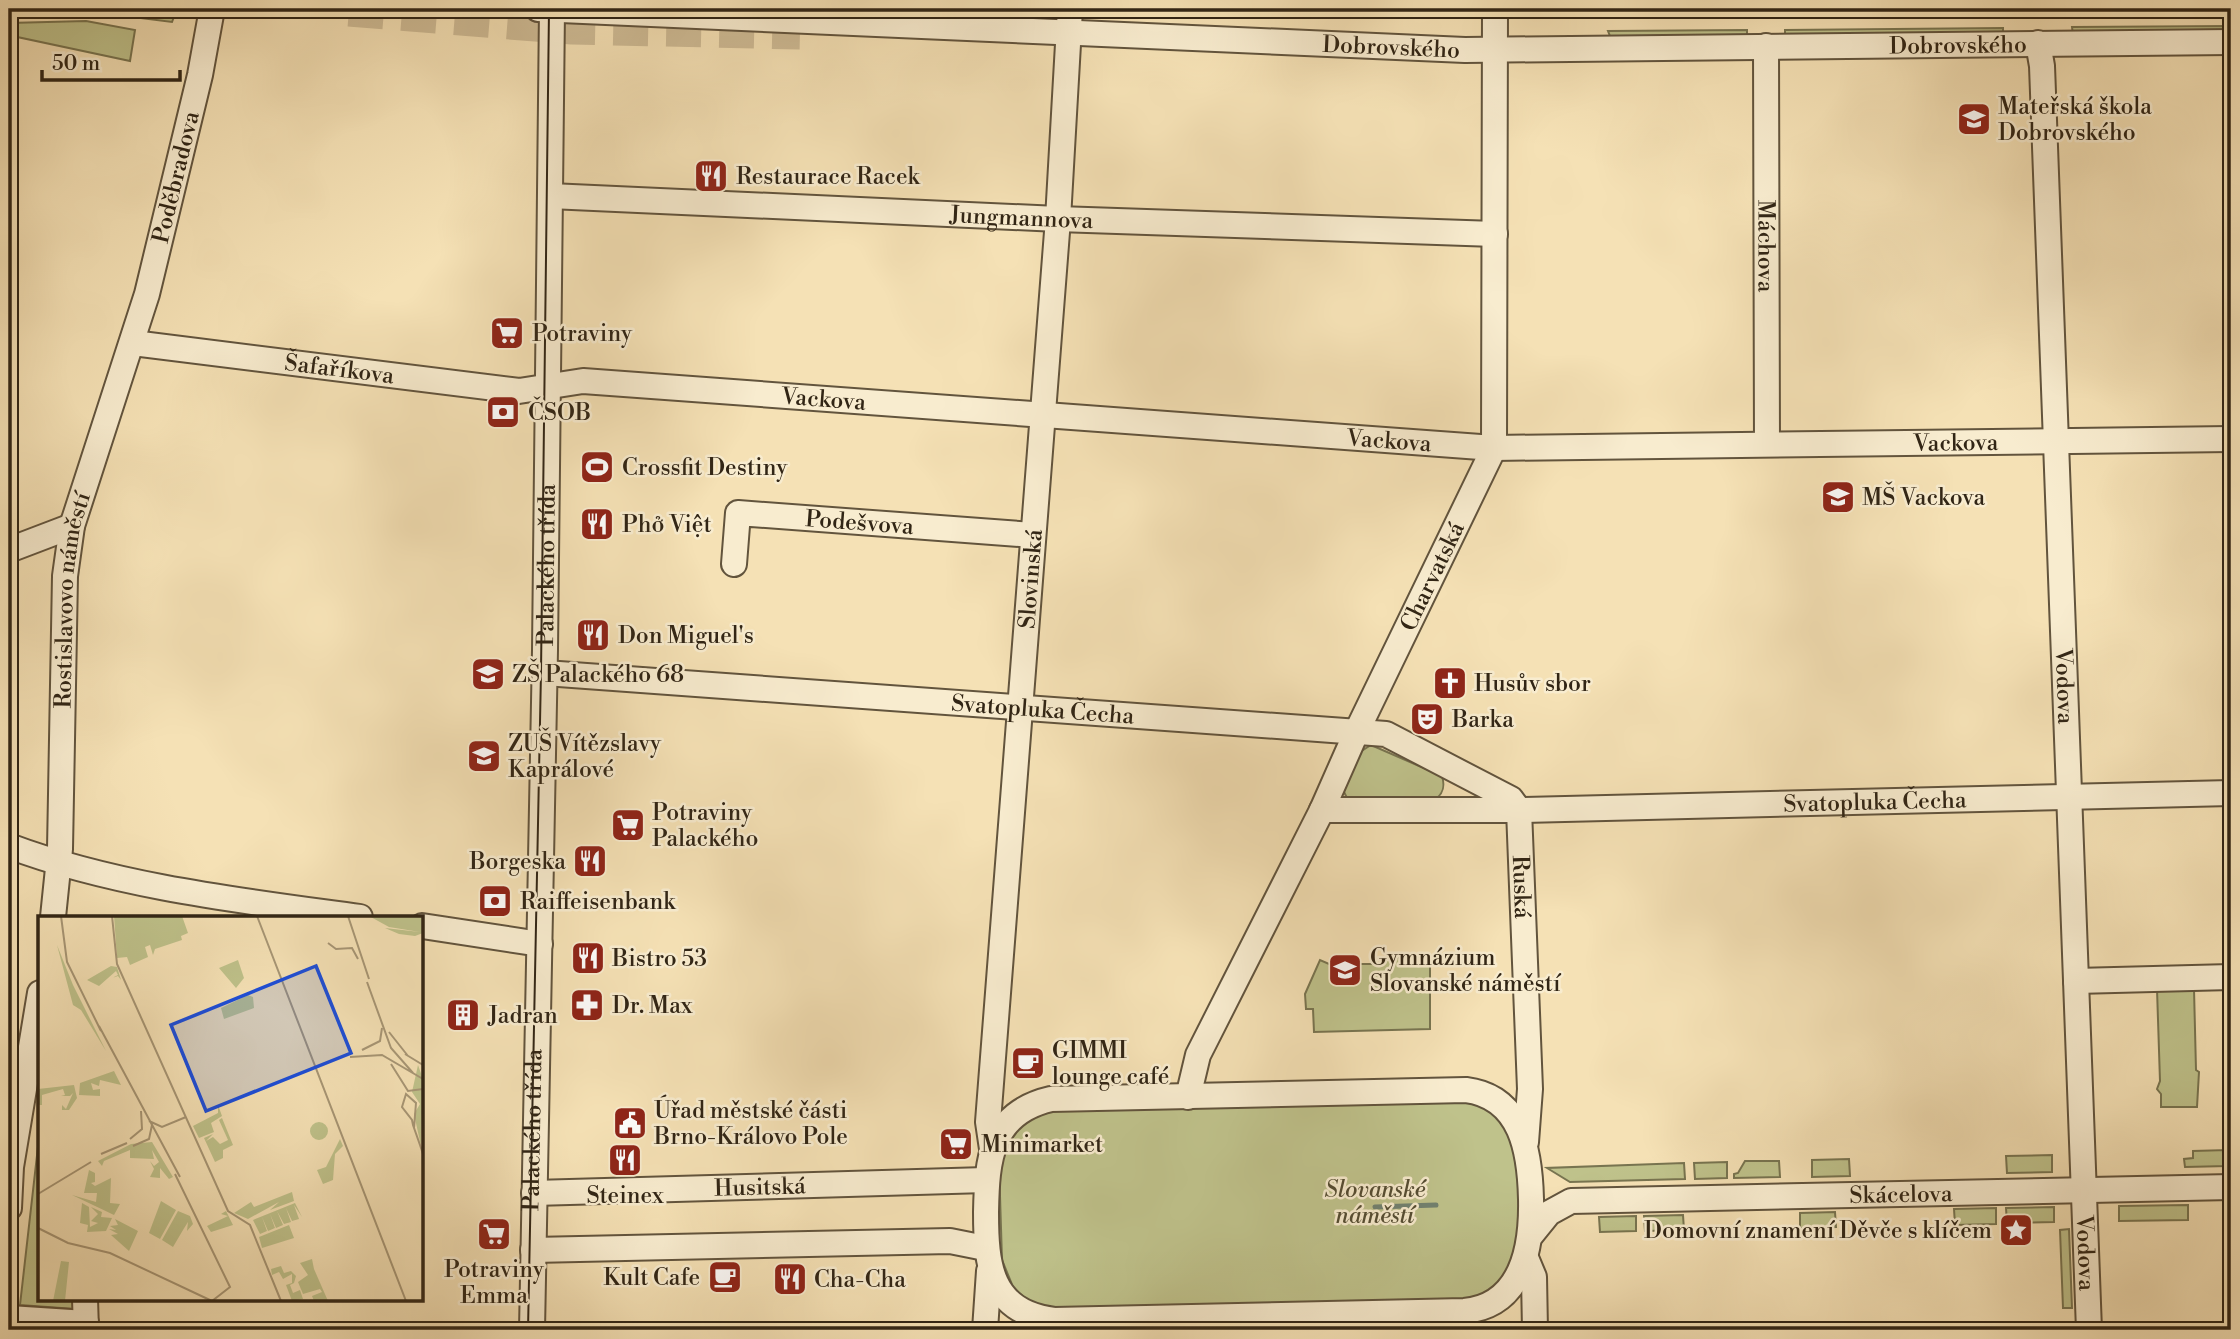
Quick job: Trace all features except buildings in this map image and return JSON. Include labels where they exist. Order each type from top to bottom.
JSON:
[{"type":"street","name":"Poděbradova","points":[[133,343],[178,170],[212,9]]},
{"type":"street","name":"Dobrovského","points":[[548,9],[1070,20],[1431,49],[2231,42]]},
{"type":"street","name":"Palackého třída","points":[[532,1330],[545,673],[550,196],[548,9]]},
{"type":"street","name":"Charvatská","points":[[1188,1097],[1198,1055],[1322,810],[1356,733],[1494,448],[1495,12]]},
{"type":"street","name":"Slovinská","points":[[992,1149],[988,1122],[1058,219],[1070,20]]},
{"type":"street","name":"Vodova","points":[[2038,43],[2042,66],[2089,1330]]},
{"type":"street","name":"Máchova","points":[[1766,46],[1767,444]]},
{"type":"street","name":"Jungmannova","points":[[550,196],[1058,219],[1495,234]]},
{"type":"street","name":"Šafaříkova","points":[[133,343],[519,391],[548,386]]},
{"type":"street","name":"Rostislavovo náměstí","points":[[53,916],[59,864],[65,576],[72,526],[133,343]]},
{"type":"street","name":"Vackova","points":[[548,386],[583,381],[1043,417],[1494,448],[2231,439]]},
{"type":"street","name":"Podešvova","points":[[734,564],[738,513],[1033,535]]},
{"type":"street","points":[[9,550],[72,526]]},
{"type":"street","name":"Svatopluka Čecha","points":[[545,673],[1385,734],[1511,799],[1519,810]]},
{"type":"street","name":"Svatopluka Čecha","points":[[1322,810],[1519,810],[2231,793]]},
{"type":"street","name":"Ruská","points":[[1519,810],[1530,1089],[1526,1142]]},
{"type":"street","points":[[9,846],[59,864],[235,900],[353,916]]},
{"type":"street","points":[[424,926],[540,944]]},
{"type":"street","points":[[2076,981],[2231,977]]},
{"type":"street","points":[[9,1208],[11,1167],[38,1005]]},
{"type":"street","points":[[985,1330],[986,1180],[992,1149],[1014,1116],[1042,1101],[1443,1090],[1480,1093],[1530,1089]]},
{"type":"street","points":[[533,1250],[950,1241],[987,1259],[1001,1292],[1015,1306],[1042,1319],[1180,1324],[1473,1310],[1503,1293],[1526,1258],[1532,1234],[1530,1169],[1526,1142],[1512,1118],[1480,1093]]},
{"type":"street","points":[[1530,1169],[1548,1189],[1571,1201]]},
{"type":"street","name":"Husitská","points":[[534,1193],[986,1180]]},
{"type":"street","name":"Skácelova","points":[[1571,1201],[2231,1187]]},
{"type":"street","points":[[1532,1234],[1549,1213],[1571,1201]]},
{"type":"street","points":[[1526,1258],[1534,1278],[1535,1330]]},
{"type":"street","points":[[9,1318],[86,1317]]},
{"type":"green space","points":[[95,9],[177,9],[172,22],[101,13]]},
{"type":"green space","points":[[86,21],[135,30],[130,61],[17,37],[9,60],[9,23]]},
{"type":"green space","points":[[2231,26],[2231,34],[2073,35],[2072,27]]},
{"type":"green space","points":[[2003,28],[2003,35],[1785,36],[1785,30]]},
{"type":"green space","points":[[1747,30],[1747,36],[1610,36],[1608,31]]},
{"type":"green space","points":[[1371,745],[1442,776],[1440,795],[1434,800],[1347,798],[1342,788],[1360,752]]},
{"type":"green space","points":[[1430,957],[1430,1029],[1314,1032],[1313,1009],[1306,1009],[1305,994],[1320,960],[1329,964],[1382,964],[1382,958]]},
{"type":"green space","points":[[2157,989],[2194,989],[2196,1070],[2199,1072],[2197,1107],[2161,1107],[2161,1094],[2157,1089],[2160,1081]]},
{"type":"green space","name":"Slovanské náměstí","points":[[1464,1097],[1498,1114],[1521,1154],[1521,1245],[1506,1279],[1474,1301],[1056,1313],[1031,1304],[1013,1287],[1002,1260],[999,1164],[1016,1130],[1045,1110]]},
{"type":"green space","points":[[38,1147],[38,1300],[75,1300],[75,1309],[20,1305]]},
{"type":"green space","points":[[2227,1150],[2223,1153],[2227,1166],[2185,1167],[2184,1159],[2193,1158],[2193,1151]]},
{"type":"green space","points":[[2052,1155],[2052,1172],[2007,1173],[2006,1156]]},
{"type":"green space","points":[[1849,1159],[1850,1176],[1812,1177],[1812,1160]]},
{"type":"green space","points":[[1745,1161],[1779,1161],[1780,1177],[1734,1178],[1734,1174],[1738,1173]]},
{"type":"green space","points":[[1727,1162],[1727,1178],[1695,1179],[1694,1163]]},
{"type":"green space","points":[[1684,1163],[1685,1179],[1570,1182],[1547,1168]]},
{"type":"green space","points":[[2188,1205],[2188,1220],[2119,1221],[2119,1206]]},
{"type":"green space","points":[[2054,1207],[2054,1222],[2007,1223],[2006,1208]]},
{"type":"green space","points":[[1996,1208],[1996,1224],[1955,1225],[1954,1209]]},
{"type":"green space","points":[[1835,1212],[1836,1227],[1800,1228],[1800,1213]]},
{"type":"green space","points":[[1683,1215],[1684,1230],[1645,1231],[1644,1216]]},
{"type":"green space","points":[[1636,1216],[1636,1231],[1600,1232],[1599,1217]]},
{"type":"green space","points":[[2069,1229],[2072,1308],[2063,1308],[2060,1230]]},
{"type":"waterway","points":[[1375,1207],[1436,1205]]},
{"type":"tunnel","points":[[349,9],[572,27],[800,32]]},
{"type":"tram line","points":[[528,1330],[541,672],[549,9]]},
{"type":"place","name":"Mateřská škola Dobrovského","points":[[1974,119]]},
{"type":"place","name":"Restaurace Racek","points":[[711,176]]},
{"type":"place","name":"Potraviny","points":[[507,333]]},
{"type":"place","name":"ČSOB","points":[[503,412]]},
{"type":"place","name":"Crossfit Destiny","points":[[597,467]]},
{"type":"place","name":"MŠ Vackova","points":[[1838,497]]},
{"type":"place","name":"Phở Việt","points":[[597,524]]},
{"type":"place","name":"Don Miguel's","points":[[593,635]]},
{"type":"place","name":"ZŠ Palackého 68","points":[[488,674]]},
{"type":"place","name":"Husův sbor","points":[[1450,683]]},
{"type":"place","name":"Barka","points":[[1427,719]]},
{"type":"place","name":"ZUŠ Vítězslavy Kaprálové","points":[[484,756]]},
{"type":"place","name":"Potraviny Palackého","points":[[628,825]]},
{"type":"place","name":"Borgeska","points":[[590,861]]},
{"type":"place","name":"Raiffeisenbank","points":[[495,901]]},
{"type":"place","name":"Bistro 53","points":[[588,958]]},
{"type":"place","name":"Gymnázium Slovanské náměstí","points":[[1345,970]]},
{"type":"place","name":"Dr. Max","points":[[587,1005]]},
{"type":"place","name":"Jadran","points":[[463,1015]]},
{"type":"place","name":"GIMMI lounge café","points":[[1028,1063]]},
{"type":"place","name":"Úřad městské části Brno-Královo Pole","points":[[630,1123]]},
{"type":"place","name":"Minimarket","points":[[956,1144]]},
{"type":"place","name":"Steinex","points":[[625,1160]]},
{"type":"place","name":"Domovní znamení Děvče s klíčem","points":[[2016,1230]]},
{"type":"place","name":"Potraviny Emma","points":[[494,1234]]},
{"type":"place","name":"Kult Cafe","points":[[725,1277]]},
{"type":"place","name":"Cha-Cha","points":[[790,1279]]}]
